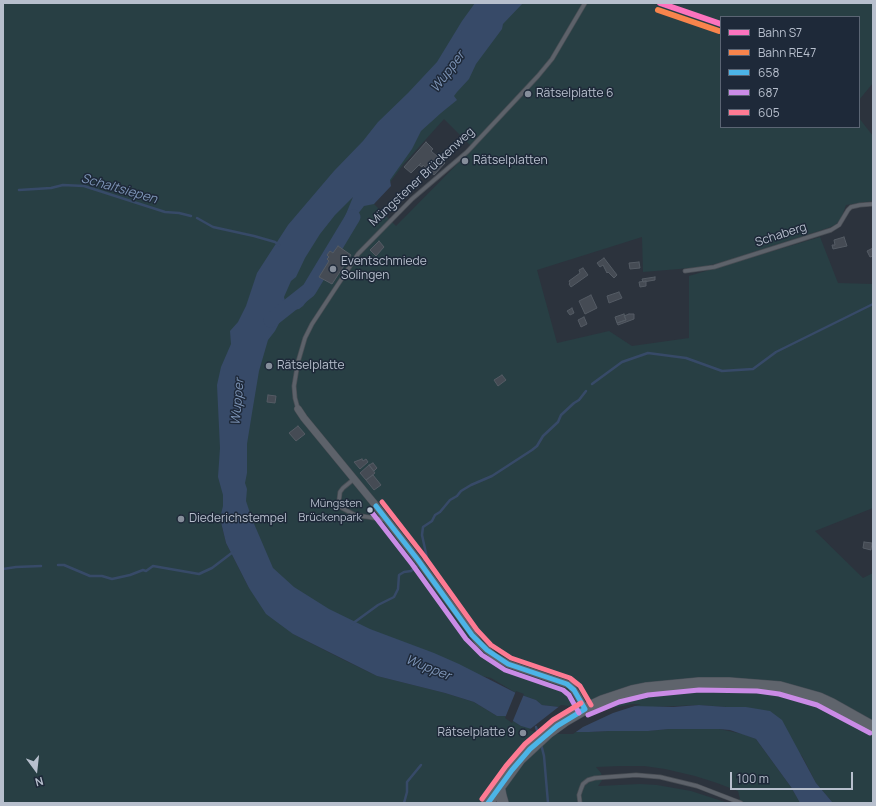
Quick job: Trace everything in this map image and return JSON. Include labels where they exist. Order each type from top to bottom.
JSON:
[{"type":"main road","points":[[488,803],[499,786],[520,760],[548,733],[585,709],[617,695],[647,688],[729,683],[758,684],[780,687],[819,698],[873,727]]},
{"type":"main road","points":[[499,786],[504,803]]},
{"type":"street","name":"Müngstener Brückenweg","points":[[298,408],[304,418],[387,520],[472,634],[486,650],[508,664],[570,686],[576,693],[585,709]]},
{"type":"lane","name":"Müngstener Brückenweg","points":[[298,408],[294,386],[296,370],[304,342],[312,324],[358,254],[412,199],[467,152],[538,76],[552,59],[585,3]]},
{"type":"lane","name":"Schaberg","points":[[685,270],[714,267],[832,230],[839,225],[851,207],[860,204],[873,204]]},
{"type":"lane","points":[[354,480],[340,492],[339,501],[342,508],[355,515],[387,520]]},
{"type":"lane","points":[[580,803],[579,795],[581,789],[588,780],[595,778],[636,775],[660,777],[690,784],[742,803]]},
{"type":"green space","points":[[3,3],[873,3],[873,83],[860,99],[860,16],[720,16],[720,128],[860,128],[860,119],[873,136],[873,201],[846,205],[841,219],[835,225],[828,228],[703,267],[643,272],[642,237],[537,270],[557,343],[609,331],[632,346],[689,338],[689,276],[820,237],[838,283],[873,284],[873,508],[815,531],[863,578],[873,573],[873,803],[833,803],[816,783],[802,756],[746,707],[699,705],[586,710],[542,705],[536,700],[516,693],[491,678],[440,667],[299,607],[220,518],[226,543],[249,588],[293,634],[342,659],[377,676],[474,702],[497,716],[505,716],[521,726],[589,732],[719,729],[743,734],[756,739],[791,787],[800,803],[730,803],[740,799],[738,791],[695,776],[644,766],[596,767],[601,773],[603,779],[598,786],[640,784],[657,785],[691,791],[728,803],[3,803]],"holes":[[[444,119],[473,148],[396,226],[374,204],[402,166]]]},
{"type":"water","points":[[475,3],[523,3],[503,24],[502,29],[476,64],[469,79],[454,96],[457,100],[421,131],[412,149],[390,180],[391,186],[374,204],[364,206],[343,233],[339,231],[353,197],[335,215],[320,234],[305,258],[296,277],[291,281],[284,297],[287,308],[275,331],[268,340],[259,371],[247,444],[247,473],[245,483],[247,489],[246,501],[273,568],[294,587],[329,609],[370,629],[459,664],[516,693],[536,700],[542,705],[586,710],[617,709],[634,706],[673,707],[699,705],[746,707],[770,711],[782,720],[816,783],[833,803],[800,803],[791,787],[756,739],[730,730],[669,729],[648,731],[542,732],[521,726],[505,716],[497,716],[474,702],[377,676],[293,634],[266,614],[249,588],[226,543],[220,518],[223,506],[223,495],[218,477],[220,448],[217,385],[221,367],[231,344],[230,331],[238,322],[246,306],[257,273],[288,225],[334,171],[363,141],[378,122],[437,62]]},
{"type":"water","points":[[309,282],[316,289],[303,306],[299,309],[289,311],[288,301]]},
{"type":"pier","points":[[516,691],[524,694],[512,723],[505,718]]},
{"type":"pier","points":[[641,704],[613,713],[583,727],[573,734],[542,734],[529,730],[561,705],[586,708],[617,707]]},
{"type":"building","points":[[426,142],[433,149],[431,151],[445,163],[434,175],[423,165],[422,167],[419,165],[411,173],[404,167]]},
{"type":"building","points":[[844,237],[847,246],[833,249],[832,245],[835,245],[834,240]]},
{"type":"building","points":[[379,241],[384,247],[376,256],[370,250]]},
{"type":"building","name":"Eventschmiede Solingen","points":[[338,246],[351,255],[332,284],[319,277],[329,261],[327,259],[329,257],[327,255],[330,251],[333,253]]},
{"type":"building","points":[[873,248],[873,256],[870,257],[867,251]]},
{"type":"building","points":[[604,258],[617,275],[614,278],[608,272],[607,273],[603,265],[600,267],[597,263]]},
{"type":"building","points":[[639,262],[640,268],[630,269],[629,263]]},
{"type":"building","points":[[583,268],[588,275],[571,287],[569,281],[580,273],[579,270]]},
{"type":"building","points":[[655,277],[655,280],[643,282],[642,279]]},
{"type":"building","points":[[646,281],[646,286],[640,287],[639,282]]},
{"type":"building","points":[[619,292],[622,298],[609,303],[607,296]]},
{"type":"building","points":[[591,295],[597,308],[585,314],[579,301]]},
{"type":"building","points":[[572,308],[574,313],[570,315],[567,311]]},
{"type":"building","points":[[624,314],[626,320],[617,323],[615,317]]},
{"type":"building","points":[[634,314],[634,319],[618,325],[617,323],[626,320],[624,316]]},
{"type":"building","points":[[584,317],[587,324],[581,327],[578,320]]},
{"type":"building","points":[[502,375],[506,380],[498,386],[494,380]]},
{"type":"building","points":[[268,395],[276,396],[275,403],[267,402]]},
{"type":"building","points":[[298,426],[305,434],[296,441],[289,433]]},
{"type":"building","points":[[362,459],[363,461],[366,459],[368,462],[360,469],[354,462]]},
{"type":"building","points":[[373,463],[377,468],[374,471],[369,465]]},
{"type":"building","points":[[369,465],[375,473],[366,480],[360,473]]},
{"type":"building","points":[[373,475],[381,485],[374,490],[366,480]]},
{"type":"building","name":"Diederichstempel","points":[[182,515],[184,519],[182,521],[178,518]]},
{"type":"building","points":[[864,542],[872,543],[871,550],[863,548]]},
{"type":"waterway","name":"Schaltsiepen","points":[[19,190],[51,188],[63,185],[84,186],[165,212],[191,216]]},
{"type":"waterway","name":"Wupper","points":[[271,320],[309,290],[353,217]]},
{"type":"waterway","name":"Schaltsiepen","points":[[197,218],[213,227],[254,236],[275,242],[279,245]]},
{"type":"waterway","points":[[592,384],[622,362],[648,353],[686,358],[722,371],[753,369],[776,352],[873,304]]},
{"type":"waterway","points":[[352,624],[378,605],[394,597],[398,589],[399,575],[404,572],[411,571],[427,558],[422,535],[423,527],[432,521],[435,515],[440,512],[450,500],[457,496],[461,491],[492,476],[537,446],[543,436],[558,422],[561,415],[579,400],[586,391]]},
{"type":"waterway","points":[[58,565],[64,565],[90,576],[102,576],[112,579],[143,570],[146,571],[153,566],[199,574],[212,568],[233,552]]},
{"type":"waterway","points":[[3,569],[41,566]]},
{"type":"waterway","points":[[536,727],[539,737]]},
{"type":"waterway","points":[[541,744],[544,756],[548,803]]},
{"type":"waterway","points":[[404,803],[407,792],[407,782],[421,765]]},
{"type":"rail line","name":"S7","points":[[660,3],[720,24]]},
{"type":"rail line","name":"RE47","points":[[658,10],[719,31]]},
{"type":"transit line","name":"605","points":[[382,502],[424,556],[477,630],[491,645],[511,658],[570,678],[580,686],[591,705]]},
{"type":"transit line","name":"658","points":[[376,506],[418,560],[472,635],[487,650],[508,664],[567,684],[574,690],[585,709]]},
{"type":"transit line","name":"687","points":[[370,510],[412,564],[466,639],[482,655],[505,670],[563,690],[569,695],[579,713]]},
{"type":"transit line","name":"687","points":[[588,715],[619,702],[648,695],[699,690],[757,691],[779,694],[817,705],[870,733]]},
{"type":"transit line","name":"605","points":[[482,799],[506,766],[525,744],[553,720],[581,703]]},
{"type":"transit line","name":"658","points":[[488,803],[512,770],[530,749],[557,726],[585,709]]},
{"type":"place","name":"Rätselplatte 6","points":[[528,94]]},
{"type":"place","name":"Rätselplatten","points":[[465,161]]},
{"type":"place","name":"Eventschmiede Solingen","points":[[333,269]]},
{"type":"place","name":"Rätselplatte","points":[[269,366]]},
{"type":"place","name":"Müngsten Brückenpark","points":[[370,510]]},
{"type":"place","name":"Diederichstempel","points":[[181,519]]},
{"type":"place","name":"Rätselplatte 9","points":[[523,733]]}]
